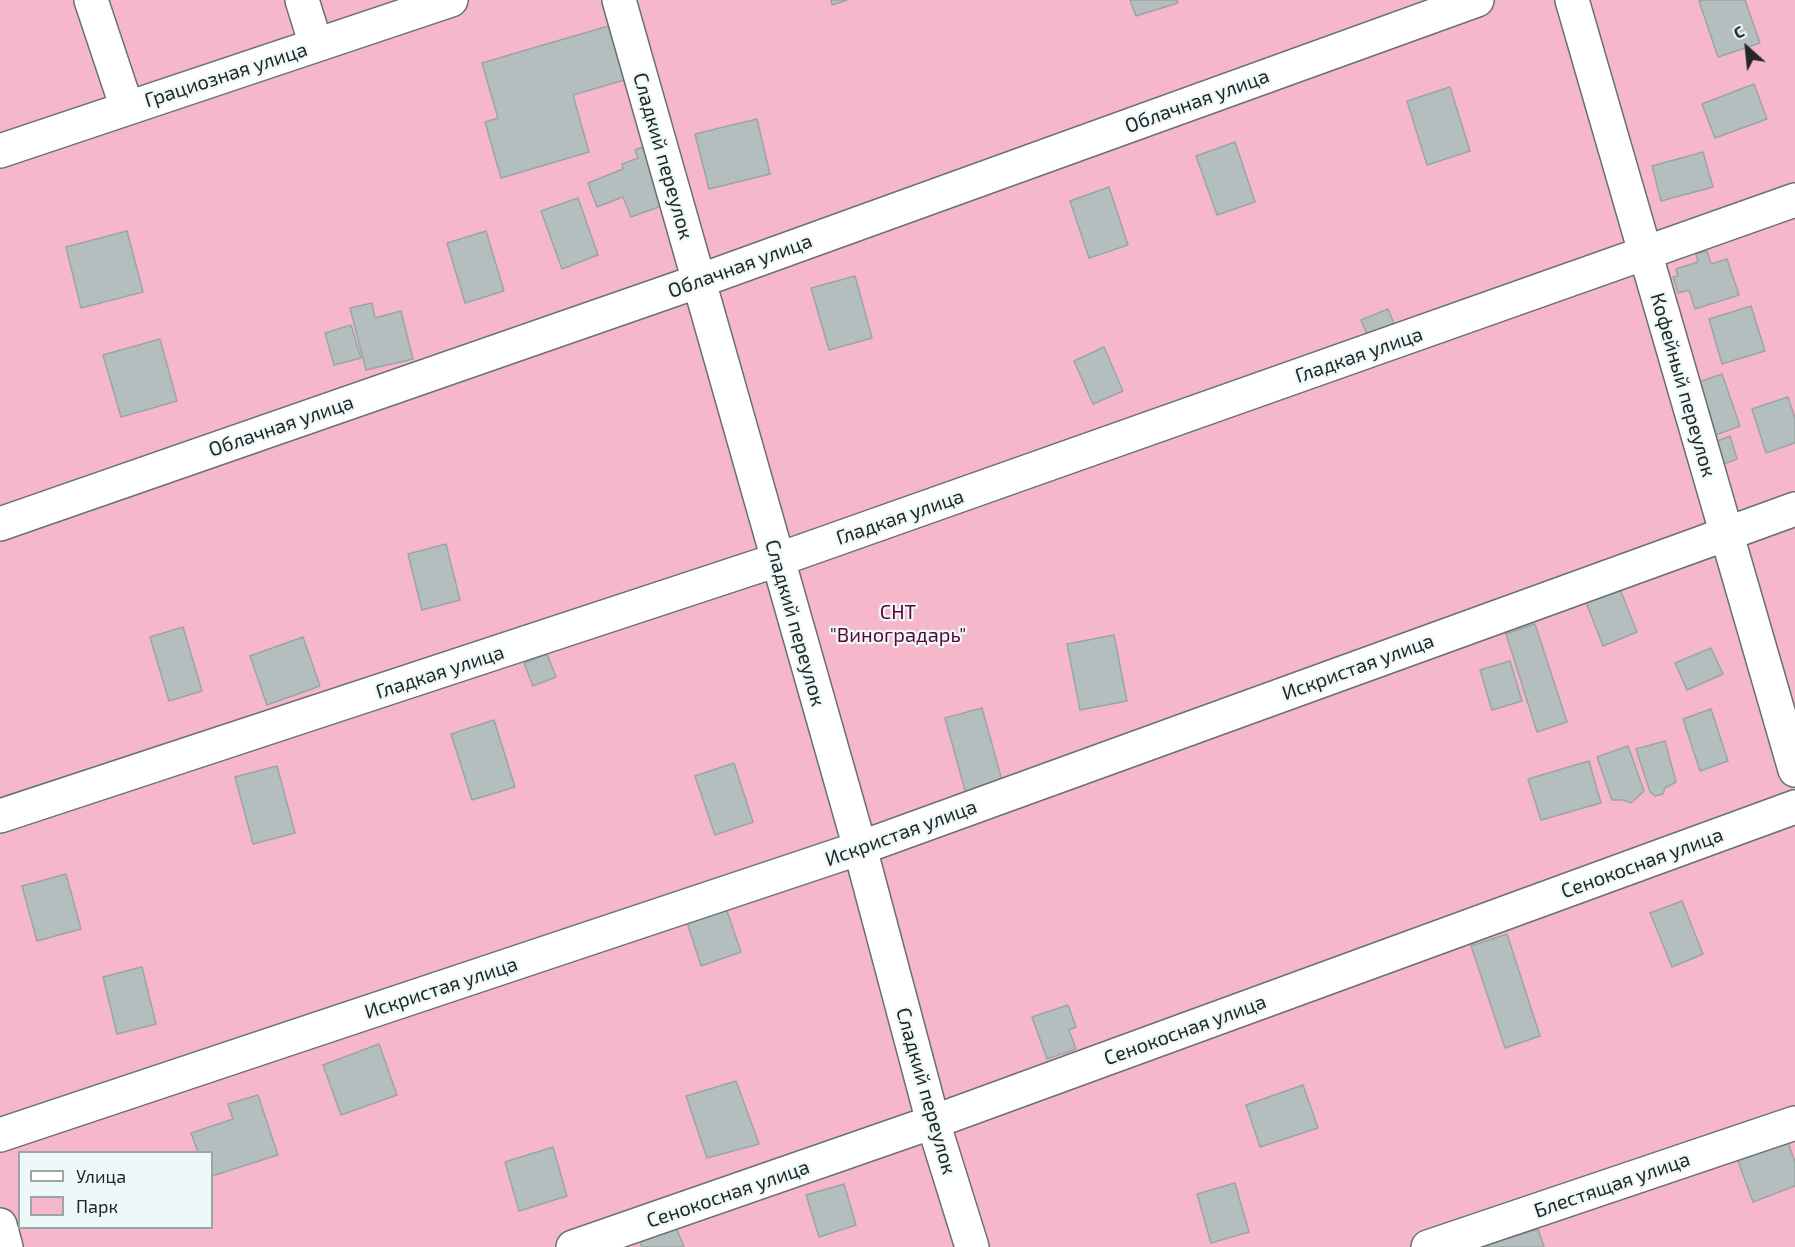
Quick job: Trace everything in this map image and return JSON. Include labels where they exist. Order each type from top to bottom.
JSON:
[{"type":"street","points":[[91,0],[127,108]]},
{"type":"street","points":[[302,0],[316,45]]},
{"type":"street","name":"Грациозная улица","points":[[0,151],[451,0]]},
{"type":"street","name":"Сладкий переулок","points":[[619,0],[860,848],[933,1122],[972,1247]]},
{"type":"street","name":"Облачная улица","points":[[0,524],[699,281],[1477,0]]},
{"type":"street","name":"Кофейный переулок","points":[[1572,0],[1795,770]]},
{"type":"street","name":"Гладкая улица","points":[[0,816],[777,560],[1795,200]]},
{"type":"street","name":"Искристая улица","points":[[0,1135],[860,848],[1795,509]]},
{"type":"street","name":"Сенокосная улица","points":[[573,1247],[933,1122],[1795,807]]},
{"type":"street","name":"Блестящая улица","points":[[1428,1247],[1795,1124]]},
{"type":"street","points":[[0,1225],[6,1247]]},
{"type":"green space","name":"СНТ \"Виноградарь\"","points":[[0,0],[1795,0],[1795,1247],[0,1247]]},
{"type":"building","points":[[831,0],[847,0],[832,5]]},
{"type":"building","points":[[1130,0],[1177,0],[1178,3],[1136,16]]},
{"type":"building","points":[[1745,0],[1760,43],[1718,57],[1699,1]]},
{"type":"building","points":[[615,24],[631,78],[573,95],[589,152],[501,178],[485,122],[498,118],[482,63]]},
{"type":"building","points":[[1754,84],[1767,119],[1715,138],[1702,104]]},
{"type":"building","points":[[1450,87],[1470,151],[1427,165],[1407,101]]},
{"type":"building","points":[[757,119],[770,174],[709,189],[695,134]]},
{"type":"building","points":[[1235,142],[1255,202],[1217,215],[1196,156]]},
{"type":"building","points":[[650,144],[675,201],[631,217],[623,197],[597,207],[588,183],[623,169],[622,164],[638,158],[635,150]]},
{"type":"building","points":[[1703,152],[1713,187],[1661,201],[1652,166]]},
{"type":"building","points":[[1109,187],[1128,245],[1089,258],[1070,201]]},
{"type":"building","points":[[578,198],[598,255],[562,269],[541,211]]},
{"type":"building","points":[[127,231],[143,292],[81,308],[66,247]]},
{"type":"building","points":[[486,231],[504,291],[465,303],[447,243]]},
{"type":"building","points":[[1707,251],[1711,264],[1727,259],[1739,295],[1695,309],[1689,290],[1678,293],[1673,277],[1678,276],[1676,269],[1698,262],[1696,254]]},
{"type":"building","points":[[855,276],[872,338],[829,350],[811,288]]},
{"type":"building","points":[[372,303],[375,318],[401,311],[413,359],[366,370],[350,308]]},
{"type":"building","points":[[1751,306],[1765,351],[1722,364],[1709,319]]},
{"type":"building","points":[[1388,309],[1398,333],[1371,344],[1361,320]]},
{"type":"building","points":[[351,325],[361,358],[334,365],[325,333]]},
{"type":"building","points":[[160,339],[177,401],[121,417],[103,355]]},
{"type":"building","points":[[1104,347],[1123,391],[1093,404],[1074,361]]},
{"type":"building","points":[[1722,374],[1740,426],[1710,437],[1700,408],[1707,406],[1699,382]]},
{"type":"building","points":[[1788,397],[1795,418],[1795,443],[1766,453],[1752,409]]},
{"type":"building","points":[[1730,436],[1737,459],[1721,465],[1714,442]]},
{"type":"building","points":[[446,544],[460,600],[422,610],[408,554]]},
{"type":"building","points":[[1620,589],[1637,632],[1603,646],[1586,602]]},
{"type":"building","points":[[1535,624],[1567,722],[1537,732],[1506,634]]},
{"type":"building","points":[[183,627],[202,691],[169,701],[150,637]]},
{"type":"building","points":[[1114,635],[1127,701],[1080,710],[1067,644]]},
{"type":"building","points":[[303,637],[320,686],[267,705],[250,656]]},
{"type":"building","points":[[1711,648],[1723,674],[1687,690],[1675,663]]},
{"type":"building","points":[[547,654],[556,677],[533,686],[524,663]]},
{"type":"building","points":[[1510,661],[1522,701],[1492,710],[1480,670]]},
{"type":"building","points":[[982,708],[1003,784],[966,794],[945,718]]},
{"type":"building","points":[[1711,709],[1728,761],[1700,771],[1683,719]]},
{"type":"building","points":[[494,720],[515,787],[472,800],[451,734]]},
{"type":"building","points":[[1665,741],[1676,782],[1665,788],[1663,794],[1655,796],[1650,792],[1636,749]]},
{"type":"building","points":[[1628,746],[1644,791],[1631,803],[1624,800],[1612,800],[1597,757]]},
{"type":"building","points":[[1589,761],[1601,803],[1541,820],[1528,779]]},
{"type":"building","points":[[734,763],[753,822],[715,835],[695,776]]},
{"type":"building","points":[[277,766],[295,833],[253,844],[235,777]]},
{"type":"building","points":[[66,874],[81,929],[37,941],[22,886]]},
{"type":"building","points":[[1682,901],[1703,954],[1672,967],[1650,913]]},
{"type":"building","points":[[724,902],[741,952],[701,966],[685,916]]},
{"type":"building","points":[[1507,934],[1540,1036],[1505,1048],[1471,946]]},
{"type":"building","points":[[142,967],[156,1024],[117,1034],[103,977]]},
{"type":"building","points":[[1068,1005],[1076,1027],[1069,1030],[1076,1049],[1047,1059],[1032,1017]]},
{"type":"building","points":[[379,1044],[397,1095],[341,1115],[323,1065]]},
{"type":"building","points":[[736,1081],[759,1144],[707,1158],[686,1096]]},
{"type":"building","points":[[1303,1085],[1318,1128],[1260,1147],[1246,1105]]},
{"type":"building","points":[[258,1095],[278,1155],[213,1176],[213,1151],[198,1151],[191,1133],[233,1119],[228,1104]]},
{"type":"building","points":[[1785,1134],[1795,1162],[1795,1186],[1753,1202],[1735,1153]]},
{"type":"building","points":[[553,1147],[567,1196],[519,1211],[505,1162]]},
{"type":"building","points":[[1235,1183],[1249,1232],[1211,1243],[1197,1194]]},
{"type":"building","points":[[844,1184],[856,1225],[819,1237],[806,1195]]},
{"type":"building","points":[[675,1225],[684,1247],[642,1247],[639,1239]]},
{"type":"building","points":[[1538,1229],[1544,1247],[1481,1247]]}]
